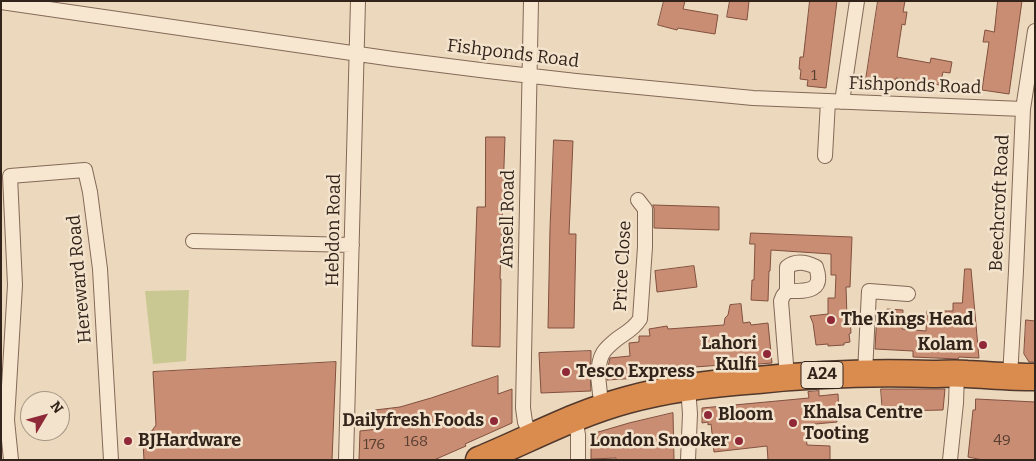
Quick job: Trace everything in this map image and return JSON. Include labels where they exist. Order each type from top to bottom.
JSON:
[{"type":"highway","name":"A24","points":[[481,459],[575,417],[603,407],[688,387],[787,377],[865,373],[1022,377]]},
{"type":"street","name":"Hebdon Road","points":[[346,460],[358,1]]},
{"type":"street","name":"Ansell Road","points":[[531,436],[523,414],[523,408],[532,1]]},
{"type":"street","points":[[825,156],[856,1]]},
{"type":"street","name":"Fishponds Road","points":[[1,2],[357,54],[488,71],[744,97],[1024,109]]},
{"type":"street","name":"Beechcroft Road","points":[[1022,377],[1016,271],[1024,109],[1035,31]]},
{"type":"street","name":"Hereward Road","points":[[11,460],[7,420],[15,285],[10,176],[85,170],[90,192],[100,270],[111,460]]},
{"type":"street","name":"Price Close","points":[[603,407],[600,397],[599,377],[603,354],[618,338],[636,326],[640,319],[645,248],[644,209],[638,200]]},
{"type":"street","points":[[193,241],[352,245]]},
{"type":"street","points":[[787,291],[782,296],[781,301],[787,377]]},
{"type":"street","points":[[865,373],[869,291],[908,294]]},
{"type":"street","points":[[950,460],[957,374]]},
{"type":"street","points":[[688,387],[690,414],[688,460]]},
{"type":"street","points":[[575,417],[578,435],[578,460]]},
{"type":"shaded area","points":[[189,290],[186,361],[153,364],[145,291]]},
{"type":"building","points":[[664,1],[685,1],[683,9],[718,15],[715,34],[678,28],[677,30],[658,25]]},
{"type":"building","points":[[730,1],[749,1],[747,20],[727,17]]},
{"type":"building","points":[[810,1],[837,1],[826,88],[807,86],[808,80],[800,79],[800,57],[803,57]]},
{"type":"building","points":[[878,1],[905,1],[903,12],[907,12],[905,25],[902,24],[897,57],[930,63],[931,58],[952,62],[950,73],[943,72],[940,85],[896,78],[894,90],[865,86]]},
{"type":"building","points":[[998,1],[1022,1],[1009,94],[982,90],[989,42],[983,42],[985,30],[994,32]]},
{"type":"building","points":[[486,137],[505,137],[500,279],[500,347],[472,346],[477,207],[485,207]]},
{"type":"building","points":[[554,140],[573,141],[569,234],[576,234],[574,328],[548,328]]},
{"type":"building","points":[[653,205],[719,207],[719,230],[654,228]]},
{"type":"building","points":[[751,233],[852,237],[850,287],[846,287],[847,317],[850,317],[850,342],[844,343],[844,345],[816,345],[813,323],[810,316],[828,314],[828,298],[835,298],[836,275],[831,275],[831,254],[771,250],[768,301],[751,300],[752,280],[754,280],[755,244],[750,244]]},
{"type":"building","points":[[694,266],[697,287],[657,292],[655,271]]},
{"type":"building","points":[[965,269],[971,269],[979,358],[913,357],[913,351],[875,349],[877,313],[886,314],[887,309],[903,310],[902,329],[926,331],[927,311],[953,311],[953,303],[962,303]]},
{"type":"building","points":[[741,304],[743,323],[750,322],[751,325],[768,323],[772,363],[653,370],[654,377],[607,380],[610,358],[630,356],[629,343],[639,342],[639,336],[650,336],[649,329],[667,326],[668,329],[724,325],[730,305]]},
{"type":"building","points":[[1026,320],[1035,321],[1035,362],[1029,362],[1024,354]]},
{"type":"building","name":"Tesco Express","points":[[591,351],[591,391],[541,393],[539,353]]},
{"type":"building","points":[[336,362],[332,460],[144,460],[143,443],[156,425],[153,372]]},
{"type":"building","points":[[498,376],[498,394],[512,389],[512,423],[434,460],[359,460],[360,431],[378,429],[375,410],[400,407]]},
{"type":"building","points":[[881,389],[945,389],[943,410],[898,411],[897,415],[883,415]]},
{"type":"building","points":[[819,391],[819,396],[838,394],[839,411],[836,411],[837,422],[805,425],[807,445],[830,446],[830,460],[768,460],[767,446],[714,452],[711,424],[708,425],[708,422],[702,423],[702,408],[809,398],[808,392]]},
{"type":"building","points":[[976,399],[1035,402],[1035,460],[983,460],[968,457]]},
{"type":"building","points":[[673,413],[674,460],[591,459],[591,438],[595,433]]},
{"type":"place","name":"The Kings Head","points":[[831,320]]},
{"type":"place","name":"Kolam","points":[[983,345]]},
{"type":"place","name":"Lahori Kulfi","points":[[767,354]]},
{"type":"place","name":"Tesco Express","points":[[566,372]]},
{"type":"place","name":"Bloom","points":[[708,415]]},
{"type":"place","name":"Dailyfresh Foods","points":[[494,421]]},
{"type":"place","name":"Khalsa Centre Tooting","points":[[793,423]]},
{"type":"place","name":"BJHardware","points":[[128,441]]},
{"type":"place","name":"London Snooker","points":[[739,441]]}]
